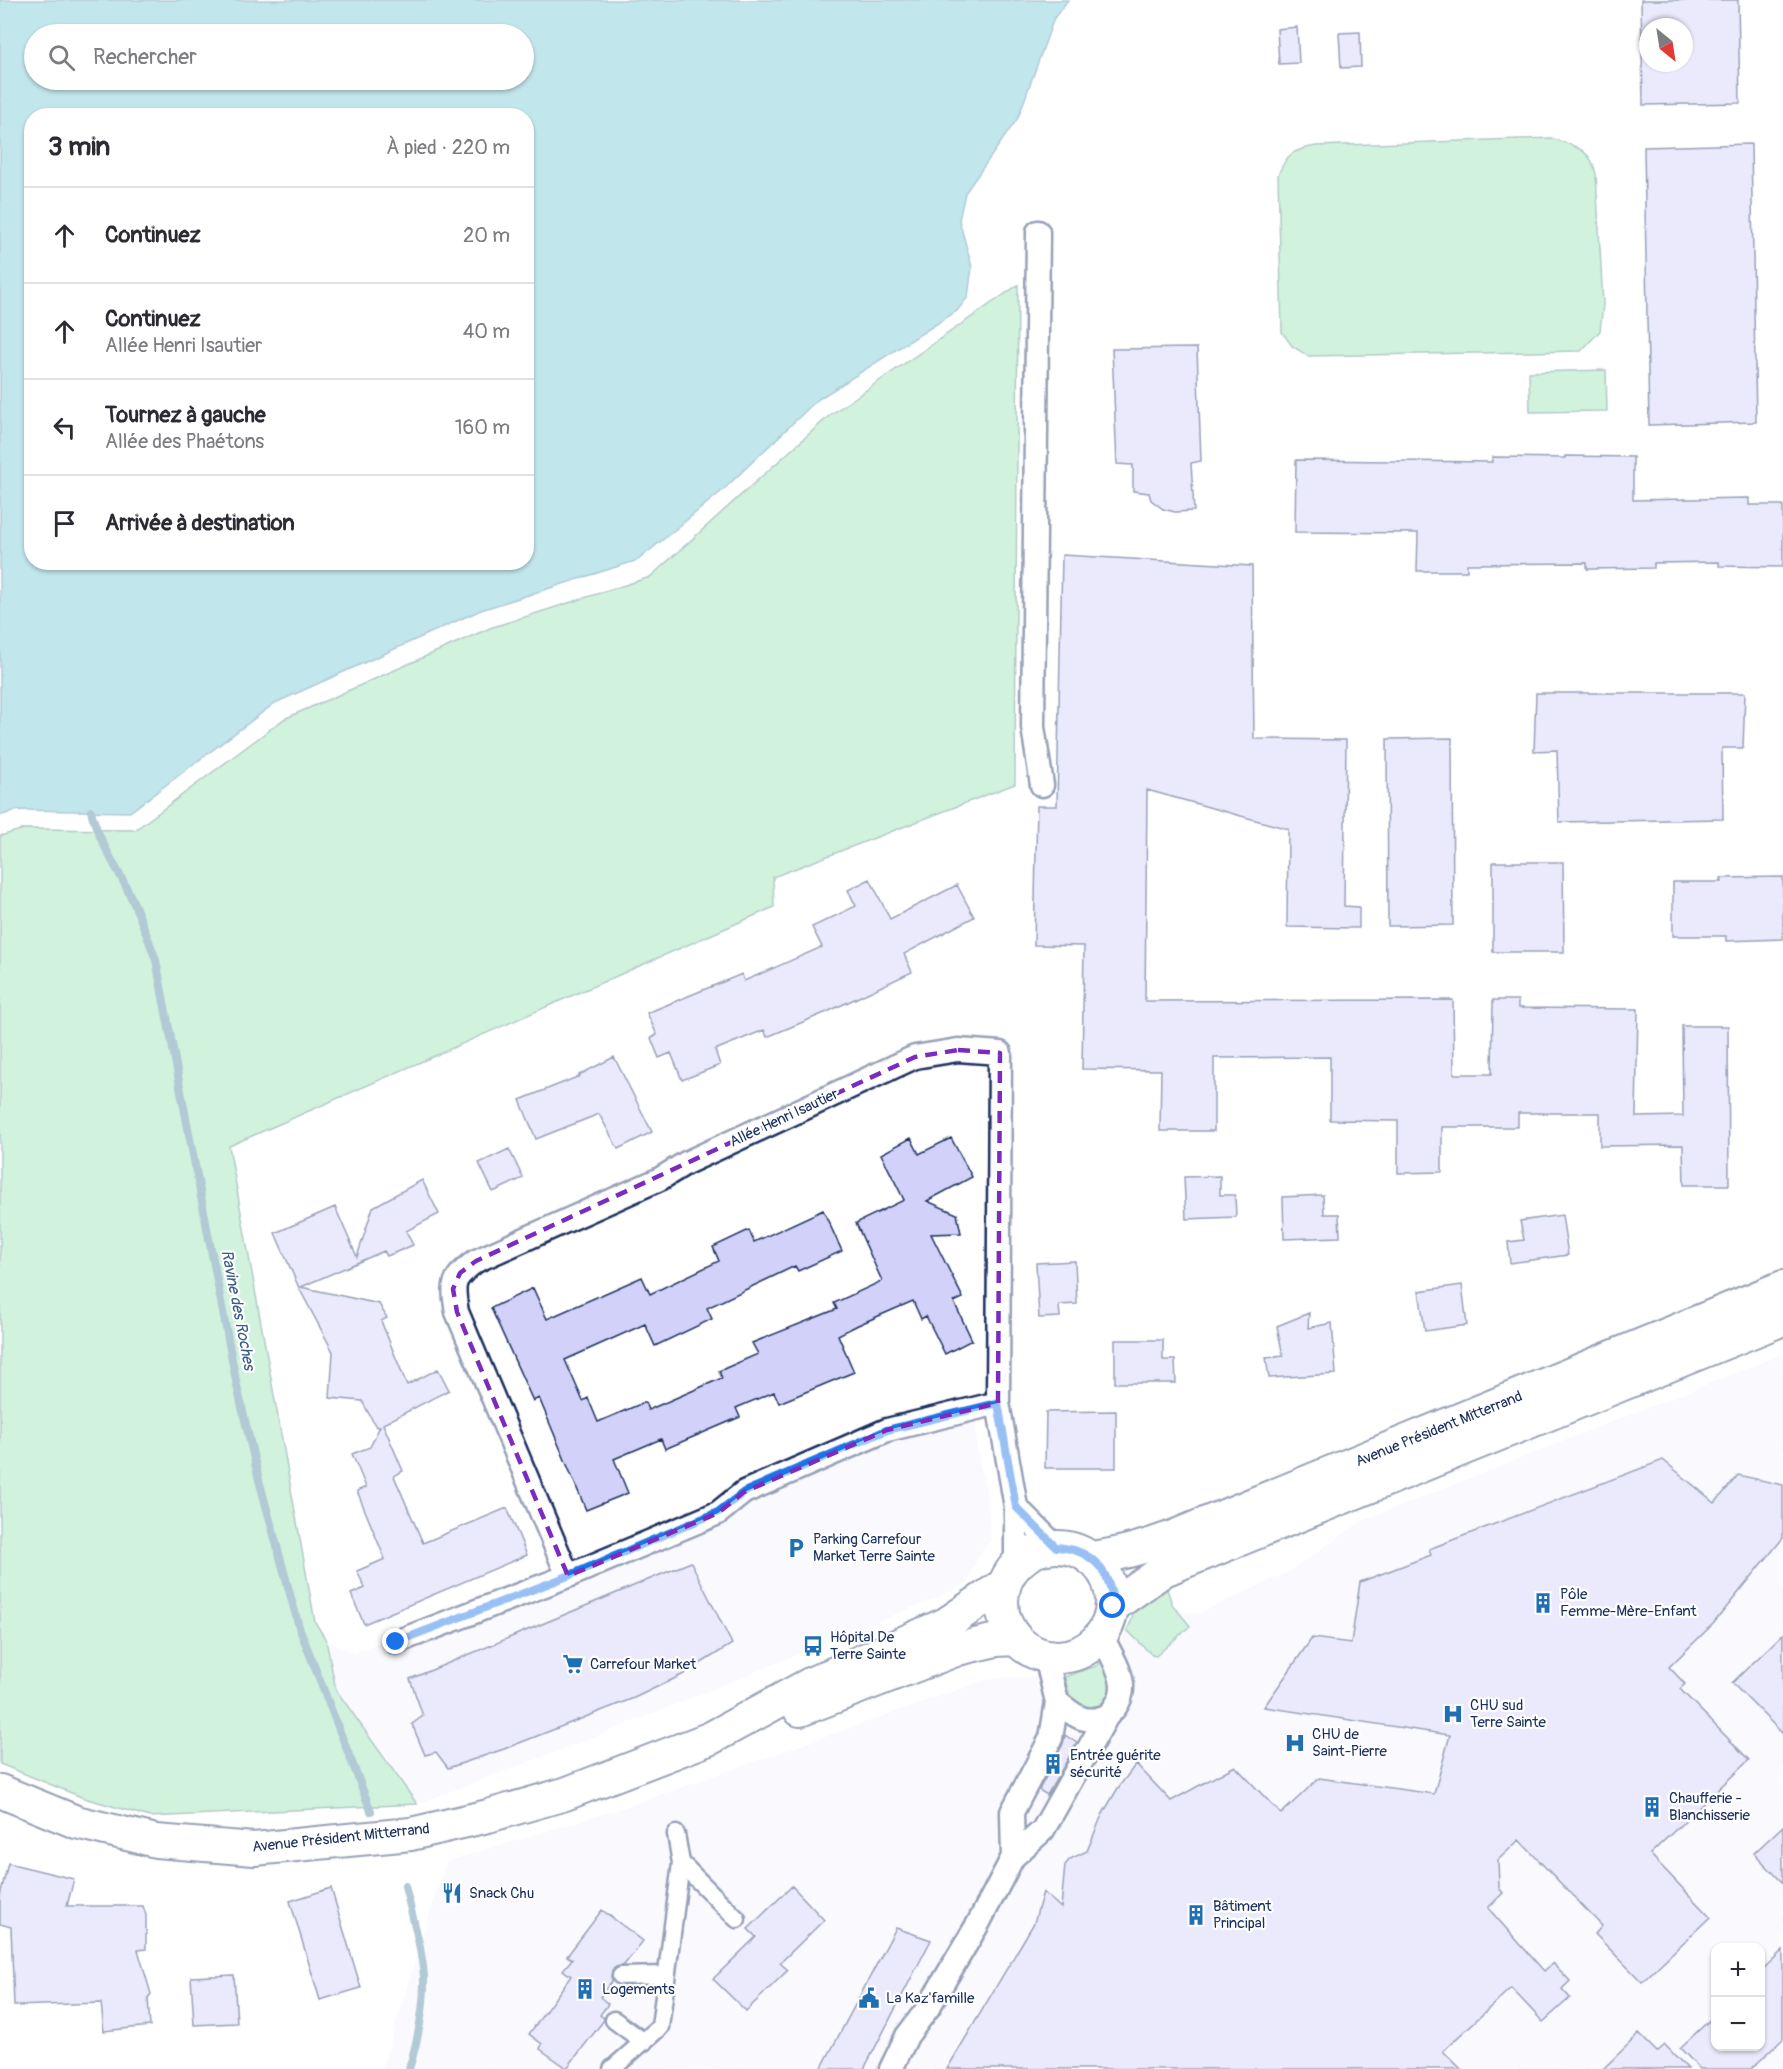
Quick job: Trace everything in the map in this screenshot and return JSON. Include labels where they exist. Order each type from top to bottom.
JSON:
[{"type":"main road","name":"Avenue Président Mitterrand","points":[[1090,1558],[1110,1556],[1173,1537],[1783,1287]]},
{"type":"main road","name":"Avenue Président Mitterrand","points":[[1113,1606],[1164,1570],[1783,1318]]},
{"type":"main road","points":[[1056,1547],[1068,1548],[1090,1558],[1101,1567],[1112,1593],[1113,1606],[1102,1636],[1091,1647],[1061,1658],[1046,1657],[1033,1652],[1015,1639],[1005,1622],[1002,1603],[1010,1575],[1034,1553],[1056,1547]]},
{"type":"main road","name":"Avenue Président Mitterrand","points":[[711,1738],[810,1684],[946,1624],[1010,1575]]},
{"type":"main road","name":"Avenue Président Mitterrand","points":[[0,1791],[76,1822],[156,1841],[254,1849],[411,1834],[488,1816],[565,1794],[711,1738],[760,1726],[958,1649],[996,1640],[1015,1639]]},
{"type":"street","points":[[1038,232],[1033,728],[1042,785]]},
{"type":"street","name":"Allée Henri Isautier","points":[[568,1576],[458,1312],[453,1289],[460,1273],[476,1262],[660,1179],[686,1163],[915,1057],[958,1050],[1000,1053],[998,1403],[1016,1507],[1010,1575]]},
{"type":"street","points":[[396,1642],[568,1576],[718,1512],[744,1492],[887,1430],[998,1403]]},
{"type":"street","points":[[1016,1507],[1056,1547]]},
{"type":"street","points":[[891,2069],[907,2036],[928,2008],[979,1922],[1013,1857],[1043,1830],[1107,1716],[1117,1707],[1122,1698],[1122,1681],[1102,1636]]},
{"type":"street","points":[[1013,1857],[1012,1812],[1051,1738],[1057,1702],[1046,1657]]},
{"type":"street","points":[[1057,1702],[1080,1718],[1088,1720],[1107,1716]]},
{"type":"street","points":[[612,2069],[660,2027],[681,1863],[676,1834]]},
{"type":"street","points":[[681,1863],[737,1919]]},
{"type":"street","points":[[621,1976],[666,1975]]},
{"type":"street","points":[[905,2069],[928,2008]]},
{"type":"street","points":[[614,2020],[644,2042]]},
{"type":"highlighted area","points":[[958,1050],[1000,1053],[998,1403],[887,1430],[744,1492],[718,1513],[568,1576],[457,1312],[453,1289],[460,1273],[476,1261],[915,1057]]},
{"type":"shaded area","name":"CHU de Saint-Pierre","points":[[1783,1354],[1783,2069],[382,2069],[446,1862],[623,1808],[992,1678],[1068,1676],[1096,1666],[1120,1645],[1132,1619],[1135,1604],[1198,1614],[1287,1573],[1362,1521]]},
{"type":"shaded area","points":[[975,1404],[977,1452],[985,1487],[991,1541],[979,1554],[967,1583],[955,1590],[595,1737],[417,1804],[336,1690],[326,1640],[354,1653],[564,1565]]},
{"type":"green space","points":[[1551,138],[1586,153],[1594,165],[1596,174],[1603,304],[1600,331],[1581,351],[1308,356],[1292,346],[1282,332],[1278,175],[1288,157],[1296,151],[1316,146]]},
{"type":"green space","points":[[1018,285],[1015,784],[773,877],[774,907],[229,1146],[315,1622],[326,1640],[336,1690],[417,1804],[150,1817],[84,1798],[0,1764],[0,836],[24,829],[135,830],[284,719],[490,628],[650,577],[830,415]]},
{"type":"green space","points":[[1606,370],[1607,411],[1530,412],[1529,372]]},
{"type":"green space","points":[[1167,1589],[1172,1604],[1190,1626],[1156,1656],[1152,1655],[1127,1630],[1134,1606]]},
{"type":"green space","points":[[1102,1661],[1111,1683],[1109,1696],[1103,1704],[1094,1709],[1072,1702],[1064,1677],[1096,1666]]},
{"type":"water","points":[[0,0],[1068,0],[1054,18],[1018,118],[965,193],[959,220],[972,267],[968,297],[957,311],[817,400],[722,491],[638,560],[481,610],[275,703],[130,812],[17,810],[0,816]]},
{"type":"building","points":[[1641,0],[1738,0],[1740,103],[1643,105],[1642,72],[1693,72],[1693,18],[1641,18]]},
{"type":"building","points":[[1297,27],[1299,63],[1279,64],[1277,29]]},
{"type":"building","points":[[1360,32],[1361,67],[1341,68],[1339,33]]},
{"type":"building","points":[[1751,144],[1756,422],[1649,425],[1644,147]]},
{"type":"building","points":[[1197,348],[1201,461],[1191,463],[1194,511],[1175,512],[1163,509],[1151,500],[1149,493],[1133,491],[1133,465],[1117,464],[1112,349]]},
{"type":"building","points":[[1565,456],[1633,457],[1633,500],[1749,498],[1749,505],[1783,505],[1783,567],[1719,566],[1719,562],[1654,563],[1654,568],[1587,569],[1587,563],[1467,564],[1467,571],[1417,571],[1418,533],[1295,532],[1296,460],[1492,462],[1492,457],[1565,458]]},
{"type":"building","points":[[1062,555],[1252,566],[1254,739],[1346,740],[1344,906],[1359,907],[1359,928],[1287,927],[1288,829],[1147,790],[1145,1001],[1453,1000],[1454,1074],[1492,1074],[1493,1000],[1518,1000],[1518,1008],[1638,1009],[1636,1117],[1683,1116],[1682,1026],[1728,1026],[1729,1185],[1684,1185],[1683,1145],[1600,1146],[1600,1113],[1518,1113],[1518,1127],[1442,1127],[1442,1172],[1398,1173],[1398,1121],[1330,1120],[1330,1057],[1214,1058],[1214,1131],[1160,1131],[1161,1070],[1082,1069],[1084,946],[1034,945],[1037,806],[1057,806]]},
{"type":"building","points":[[1536,693],[1745,693],[1743,748],[1722,748],[1723,819],[1559,822],[1557,750],[1534,751]]},
{"type":"building","points":[[1452,738],[1453,925],[1388,926],[1387,739]]},
{"type":"building","points":[[1493,862],[1563,862],[1564,952],[1493,952]]},
{"type":"building","points":[[1783,877],[1783,939],[1726,941],[1726,936],[1673,936],[1673,882],[1722,882],[1721,878]]},
{"type":"building","points":[[870,879],[890,919],[957,885],[974,917],[904,954],[912,972],[767,1037],[764,1030],[715,1050],[720,1065],[682,1080],[671,1053],[659,1058],[651,1038],[657,1035],[647,1013],[742,974],[744,981],[822,947],[812,927],[856,906],[848,890]]},
{"type":"building","points":[[614,1057],[652,1132],[618,1149],[599,1114],[536,1139],[520,1100],[580,1076]]},
{"type":"building","points":[[911,1138],[919,1154],[951,1138],[972,1177],[927,1201],[957,1214],[961,1233],[931,1234],[963,1298],[954,1302],[972,1340],[945,1354],[926,1316],[921,1319],[913,1301],[858,1325],[838,1335],[854,1372],[779,1403],[774,1392],[736,1408],[740,1417],[665,1449],[661,1439],[614,1459],[628,1493],[586,1510],[539,1398],[533,1401],[491,1308],[533,1288],[547,1319],[642,1277],[650,1294],[719,1261],[713,1247],[749,1230],[754,1242],[823,1210],[842,1251],[798,1271],[795,1266],[707,1308],[712,1319],[655,1346],[645,1324],[565,1360],[583,1401],[588,1398],[598,1422],[645,1402],[648,1410],[722,1378],[719,1371],[758,1354],[752,1343],[837,1309],[834,1303],[882,1281],[856,1223],[904,1200],[881,1154]]},
{"type":"building","points":[[509,1149],[523,1178],[493,1192],[479,1163]]},
{"type":"building","points":[[1220,1176],[1220,1195],[1235,1195],[1236,1217],[1186,1219],[1184,1177]]},
{"type":"building","points":[[422,1180],[439,1214],[406,1231],[413,1245],[387,1256],[384,1251],[301,1287],[379,1304],[387,1318],[381,1321],[407,1385],[438,1369],[449,1390],[383,1424],[403,1471],[394,1476],[423,1543],[507,1508],[527,1555],[364,1624],[351,1594],[365,1588],[357,1571],[385,1559],[357,1491],[366,1487],[352,1454],[370,1447],[380,1426],[376,1427],[362,1401],[330,1398],[333,1352],[299,1288],[275,1233],[335,1207],[357,1257],[373,1207]]},
{"type":"building","points":[[1323,1195],[1324,1214],[1339,1214],[1340,1237],[1284,1239],[1283,1197]]},
{"type":"building","points":[[1562,1215],[1568,1255],[1510,1263],[1508,1242],[1524,1240],[1520,1221]]},
{"type":"building","points":[[1075,1261],[1077,1304],[1059,1305],[1060,1317],[1039,1318],[1036,1263]]},
{"type":"building","points":[[1462,1285],[1467,1325],[1425,1331],[1419,1291]]},
{"type":"building","points":[[1309,1313],[1308,1328],[1332,1323],[1336,1374],[1269,1378],[1266,1358],[1283,1356],[1277,1326]]},
{"type":"building","points":[[1115,1340],[1163,1340],[1163,1360],[1175,1360],[1176,1383],[1115,1383]]},
{"type":"building","points":[[1116,1411],[1116,1468],[1045,1468],[1046,1412]]},
{"type":"building","points":[[1663,1460],[1715,1503],[1738,1475],[1783,1485],[1783,1538],[1713,1624],[1669,1667],[1685,1684],[1680,1689],[1749,1760],[1650,1854],[1710,1917],[1642,1982],[1595,1934],[1602,1926],[1519,1840],[1498,1860],[1499,1888],[1503,1893],[1488,1908],[1544,1971],[1553,1963],[1570,1981],[1562,1989],[1570,1998],[1543,2022],[1511,1988],[1443,2051],[1461,2069],[947,2069],[1034,1923],[1043,1892],[1061,1908],[1065,1865],[1070,1859],[1087,1851],[1102,1815],[1136,1764],[1171,1801],[1235,1766],[1281,1814],[1319,1778],[1434,1794],[1450,1735],[1264,1707],[1312,1638],[1351,1643],[1360,1582],[1431,1555],[1429,1549]]},
{"type":"building","name":"Carrefour Market","points":[[691,1562],[732,1644],[682,1675],[634,1698],[504,1749],[448,1768],[436,1752],[425,1755],[412,1724],[423,1716],[410,1679]]},
{"type":"building","points":[[1783,1634],[1783,1734],[1732,1683]]},
{"type":"building","points":[[1065,1735],[1077,1743],[1047,1795],[1039,1790],[1063,1744]]},
{"type":"building","points":[[1783,1826],[1783,1883],[1754,1853]]},
{"type":"building","points":[[8,1863],[74,1879],[67,1906],[143,1906],[146,1915],[146,1949],[138,1950],[151,1994],[148,1998],[150,2026],[104,2031],[101,2003],[14,2006],[11,1927],[0,1924],[0,1896]]},
{"type":"building","name":"Logements","points":[[792,1886],[824,1920],[780,1963],[788,1970],[746,2011],[713,1979],[756,1937],[748,1929]]},
{"type":"building","points":[[331,1888],[361,1988],[320,2000],[290,1901]]},
{"type":"building","name":"Logements","points":[[602,1910],[643,1941],[624,1965],[612,1970],[612,1981],[600,1997],[608,2004],[600,2015],[604,2020],[567,2068],[540,2049],[542,2044],[529,2034],[571,1976],[563,1970],[572,1959],[567,1956]]},
{"type":"building","name":"La Kaz'famille","points":[[896,1928],[931,1940],[864,2069],[821,2069]]},
{"type":"building","points":[[1783,1950],[1783,2039],[1751,2069],[1700,2069],[1680,2048],[1711,2019],[1711,2051],[1765,2051],[1765,1967]]},
{"type":"building","points":[[234,1975],[237,2023],[194,2025],[191,1977]]},
{"type":"building","points":[[1639,2034],[1657,2052],[1665,2045],[1688,2069],[1603,2069]]},
{"type":"waterway","name":"Ravine des Roches","points":[[91,811],[103,844],[137,911],[156,960],[237,1386],[259,1480],[299,1627],[371,1811]]},
{"type":"waterway","name":"Ravine des Roches","points":[[405,1886],[419,1943],[424,1977],[420,2024],[409,2069]]},
{"type":"place","name":"Parking Carrefour Market Terre Sainte","points":[[796,1548]]},
{"type":"place","name":"Pôle Femme-Mère-Enfant","points":[[1543,1603]]},
{"type":"place","name":"Hôpital De Terre Sainte","points":[[813,1646]]},
{"type":"place","name":"Carrefour Market","points":[[573,1664]]},
{"type":"place","name":"CHU sud Terre Sainte","points":[[1453,1714]]},
{"type":"place","name":"CHU de Saint-Pierre","points":[[1295,1743]]},
{"type":"place","name":"Entrée guérite sécurité","points":[[1053,1764]]},
{"type":"place","name":"Chaufferie - Blanchisserie","points":[[1652,1807]]},
{"type":"place","name":"Snack Chu","points":[[452,1893]]},
{"type":"place","name":"Bâtiment Principal","points":[[1196,1915]]},
{"type":"place","name":"Logements","points":[[585,1989]]},
{"type":"place","name":"La Kaz'famille","points":[[869,1998]]},
{"type":"route","points":[[396,1642],[568,1576],[686,1526],[718,1512],[744,1492],[887,1430],[998,1403],[1016,1507],[1056,1547],[1080,1552],[1101,1567],[1108,1579],[1113,1606]]}]
